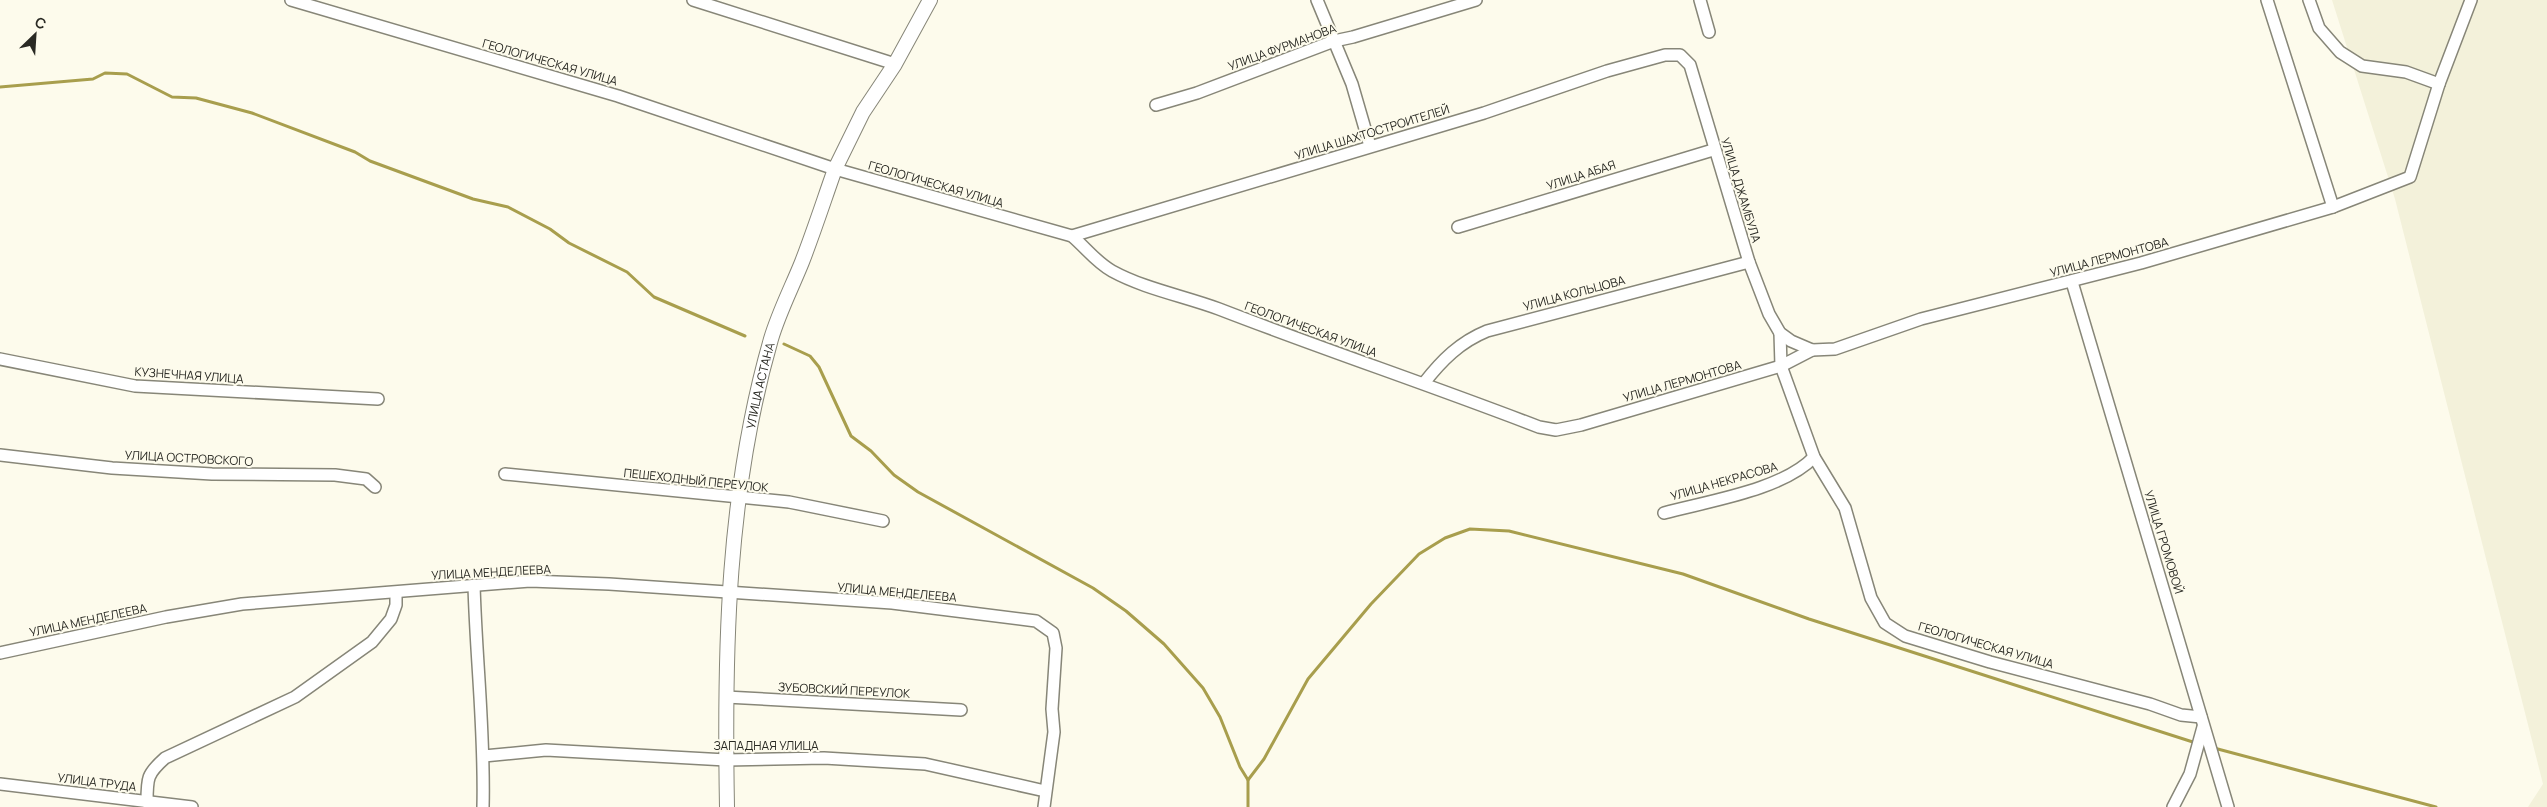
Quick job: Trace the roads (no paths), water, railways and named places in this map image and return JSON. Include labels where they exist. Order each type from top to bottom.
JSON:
[{"type":"street","name":"ГЕОЛОГИЧЕСКАЯ УЛИЦА","points":[[291,0],[618,96],[835,169],[1072,236],[1094,260],[1128,279],[1207,305],[1338,355],[1424,383],[1539,427],[1556,430]]},
{"type":"street","points":[[693,0],[895,64]]},
{"type":"street","name":"УЛИЦА АСТАНА","points":[[727,807],[726,697],[728,594],[745,453],[771,339],[835,169],[863,112],[895,64],[930,0]]},
{"type":"street","points":[[1317,0],[1352,84],[1370,146]]},
{"type":"street","name":"УЛИЦА ФУРМАНОВА","points":[[1156,104],[1197,93],[1334,41],[1476,0]]},
{"type":"street","points":[[1700,0],[1709,32]]},
{"type":"street","points":[[2267,0],[2333,207]]},
{"type":"street","points":[[2310,0],[2319,28],[2340,52],[2362,66],[2406,72],[2439,84],[2471,0]]},
{"type":"street","name":"УЛИЦА ШАХТОСТРОИТЕЛЕЙ","points":[[1072,236],[1484,113],[1607,71],[1665,55],[1680,55]]},
{"type":"street","name":"УЛИЦА ДЖАМБУЛА","points":[[1680,55],[1690,66],[1713,150],[1749,262],[1769,314],[1780,333],[1791,342]]},
{"type":"street","name":"УЛИЦА ЛЕРМОНТОВА","points":[[1791,342],[1812,350],[1835,349],[1921,319],[2072,282],[2333,207],[2410,177],[2439,84]]},
{"type":"street","name":"УЛИЦА АБАЯ","points":[[1458,227],[1713,150]]},
{"type":"street","name":"УЛИЦА КОЛЬЦОВА","points":[[1424,383],[1440,363],[1456,348],[1470,338],[1487,331],[1749,262]]},
{"type":"street","name":"УЛИЦА ГРОМОВОЙ","points":[[2072,282],[2228,807]]},
{"type":"street","name":"УЛИЦА ДЖАМБУЛА","points":[[1780,333],[1781,366],[1814,457]]},
{"type":"street","name":"УЛИЦА ЛЕРМОНТОВА","points":[[1556,430],[1581,425],[1781,366],[1812,350]]},
{"type":"street","name":"КУЗНЕЧНАЯ УЛИЦА","points":[[0,360],[135,386],[378,399]]},
{"type":"street","name":"УЛИЦА ОСТРОВСКОГО","points":[[0,455],[112,468],[212,474],[335,475],[366,479],[376,487]]},
{"type":"street","name":"ГЕОЛОГИЧЕСКАЯ УЛИЦА","points":[[1814,457],[1845,508],[1871,598],[1885,623],[1905,636],[2202,720]]},
{"type":"street","name":"УЛИЦА НЕКРАСОВА","points":[[1664,513],[1762,487],[1804,468],[1814,457]]},
{"type":"street","name":"ПЕШЕХОДНЫЙ ПЕРЕУЛОК","points":[[505,474],[739,499],[789,502],[883,521]]},
{"type":"street","name":"УЛИЦА МЕНДЕЛЕЕВА","points":[[0,653],[166,617],[242,604],[530,581],[707,590],[728,594],[892,604],[1036,621],[1053,633],[1056,648],[1052,709],[1054,732],[1045,792]]},
{"type":"street","points":[[474,585],[477,669],[484,756],[483,807]]},
{"type":"street","points":[[147,802],[147,780],[151,770],[165,758],[294,697],[372,642],[391,619],[396,605],[396,593]]},
{"type":"street","name":"ЗУБОВСКИЙ ПЕРЕУЛОК","points":[[726,697],[961,710]]},
{"type":"street","points":[[2173,807],[2190,774],[2202,720]]},
{"type":"street","name":"ЗАПАДНАЯ УЛИЦА","points":[[484,756],[546,750],[726,760],[824,758],[925,764],[1045,792]]},
{"type":"street","name":"УЛИЦА ТРУДА","points":[[0,784],[192,807]]},
{"type":"street","points":[[1044,807],[1045,792]]},
{"type":"waterway","points":[[0,87],[93,79],[105,73],[127,74],[172,97],[196,98],[252,113],[355,152],[370,161],[473,199],[508,207],[550,229],[569,243],[627,272],[654,297],[745,336]]},
{"type":"waterway","points":[[784,344],[810,356],[819,367],[851,436],[871,451],[894,475],[918,492],[1093,588],[1126,611],[1164,644],[1203,688],[1220,717],[1240,767],[1248,780]]},
{"type":"waterway","points":[[1248,807],[1248,780],[1264,759],[1308,679],[1371,604],[1419,554],[1445,538],[1470,529],[1509,531],[1683,574],[1809,619],[2196,743]]},
{"type":"waterway","points":[[2214,748],[2436,807]]}]
